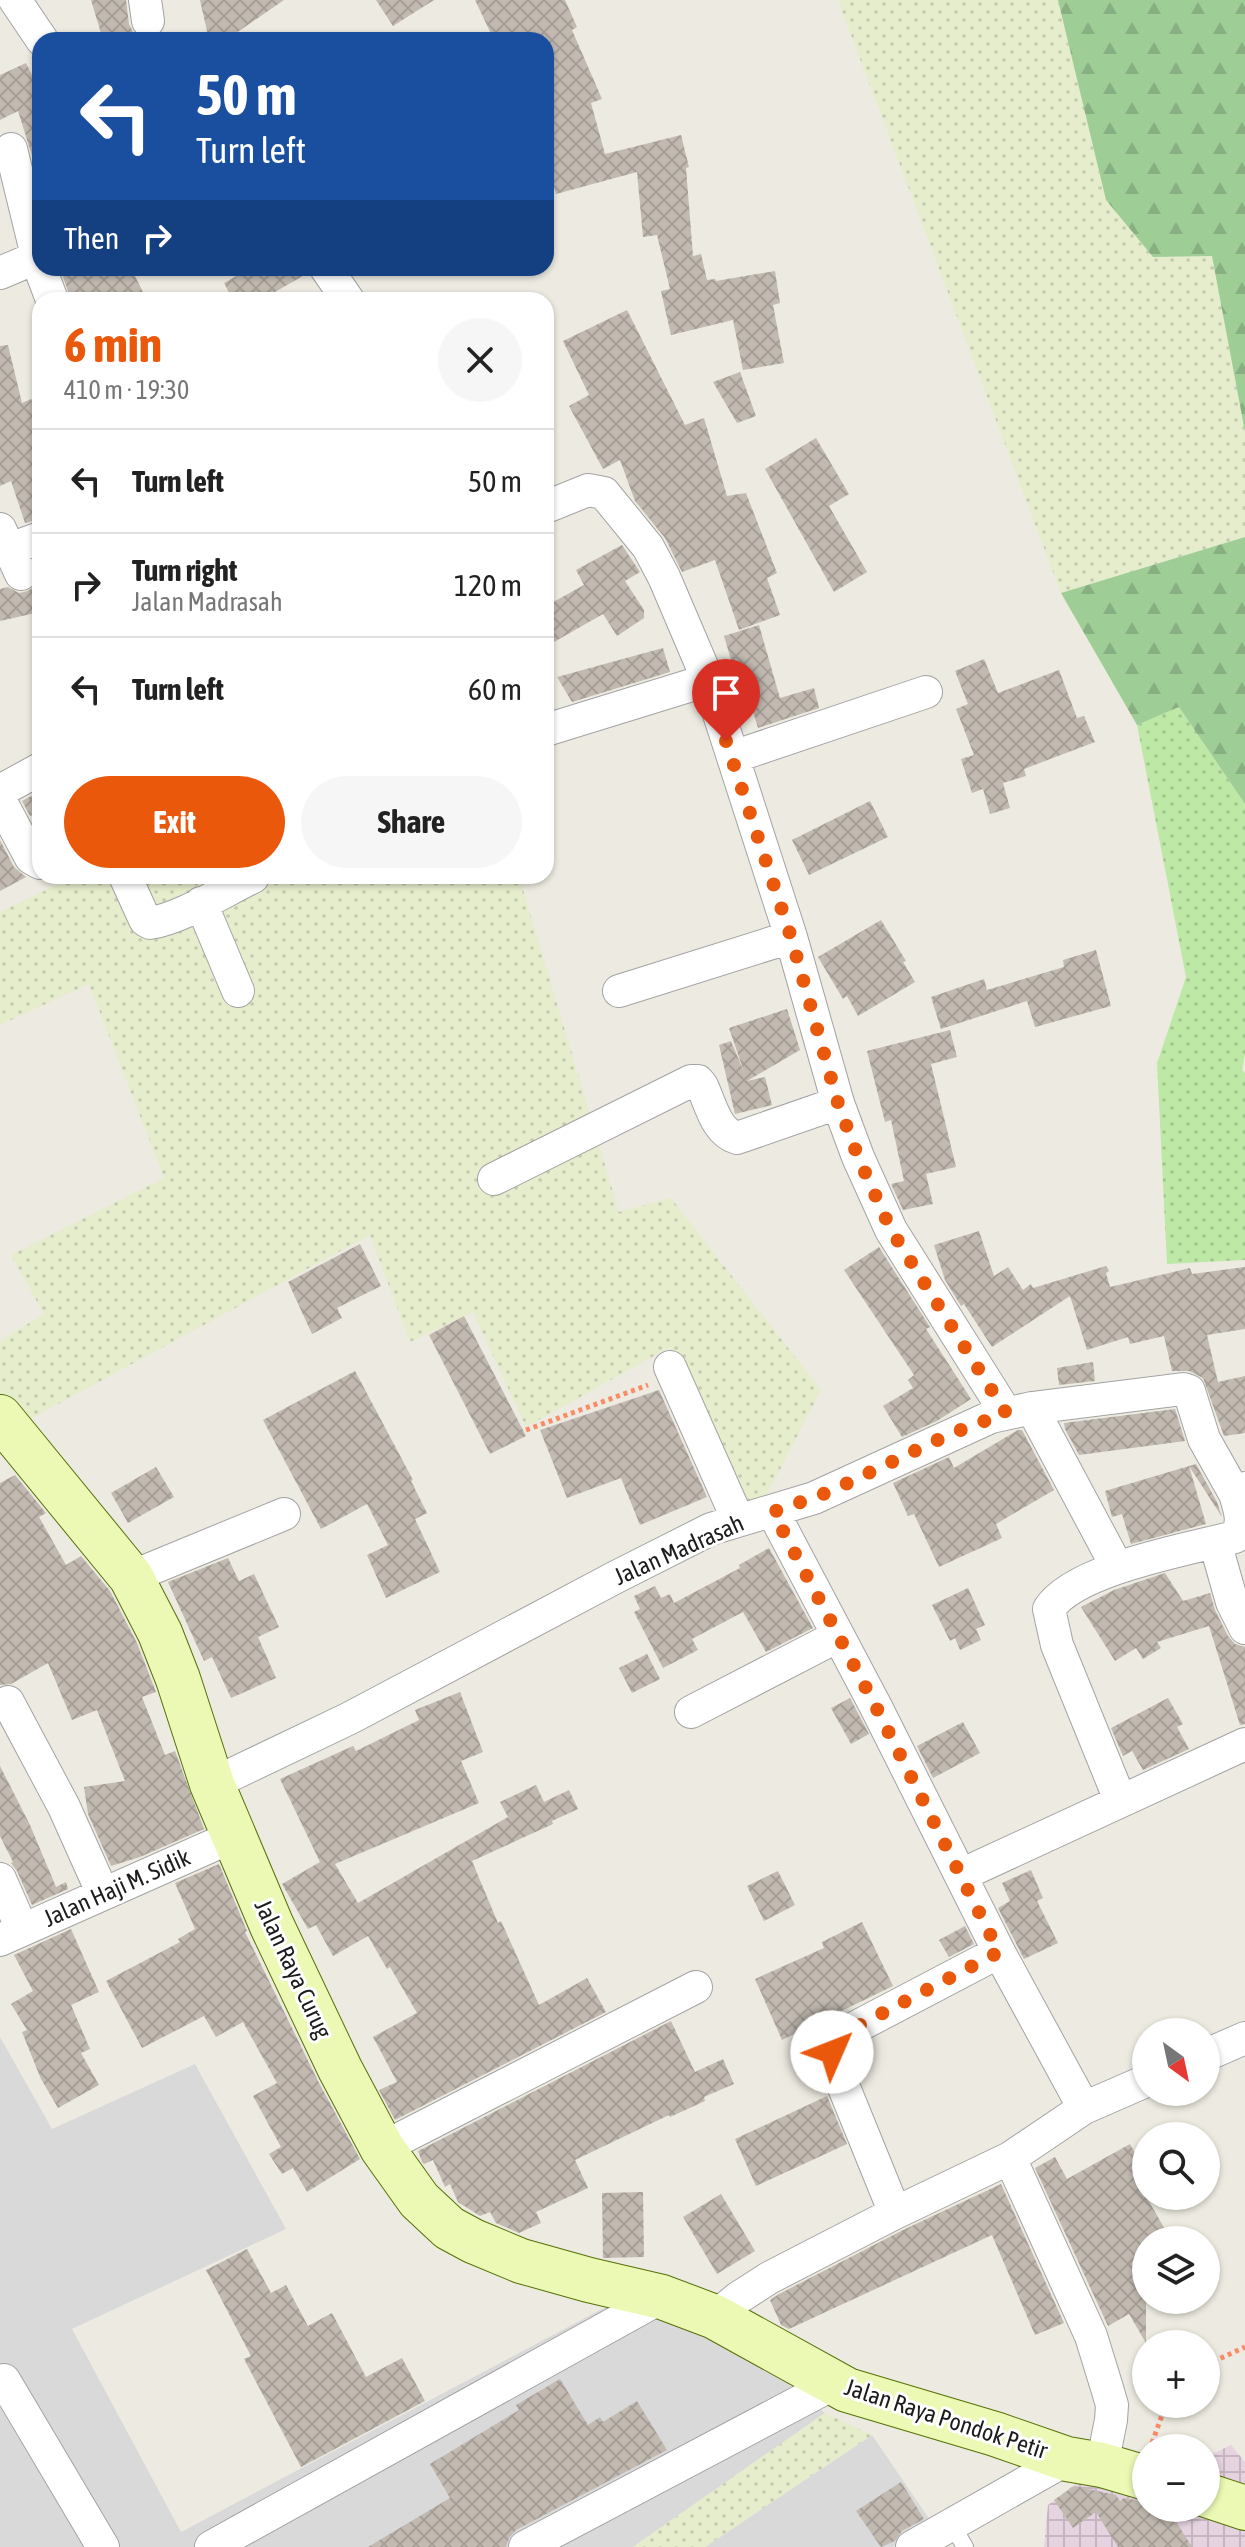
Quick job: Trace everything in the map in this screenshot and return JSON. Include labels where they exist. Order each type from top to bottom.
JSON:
[{"type":"main road","name":"Jalan Raya Curug","points":[[0,1417],[131,1577],[160,1633],[212,1784],[272,1926],[340,2069],[382,2148],[419,2200],[449,2228],[473,2241],[521,2261],[662,2297],[715,2317],[754,2340]]},
{"type":"main road","name":"Jalan Raya Pondok Petir","points":[[754,2340],[847,2390],[1132,2474]]},
{"type":"main road","points":[[1220,2500],[1245,2508]]},
{"type":"street","points":[[15,0],[37,32]]},
{"type":"street","points":[[11,149],[32,234]]},
{"type":"street","points":[[0,273],[32,264]]},
{"type":"street","points":[[554,504],[588,490],[604,493],[648,547],[664,577],[708,680],[791,937],[838,1103],[891,1230],[1019,1410],[1117,1567]]},
{"type":"street","points":[[554,728],[708,680]]},
{"type":"street","points":[[733,757],[926,692]]},
{"type":"street","points":[[0,791],[32,773]]},
{"type":"street","points":[[0,800],[32,859]]},
{"type":"street","points":[[129,884],[145,920],[150,923],[239,884]]},
{"type":"street","points":[[201,903],[238,991]]},
{"type":"street","points":[[619,991],[791,937]]},
{"type":"street","points":[[494,1179],[691,1081],[698,1081],[702,1086],[721,1129],[737,1138],[838,1103]]},
{"type":"street","points":[[673,1371],[738,1520]]},
{"type":"street","name":"Jalan Madrasah","points":[[212,1784],[350,1718],[711,1529],[814,1498],[950,1434],[1019,1410],[1183,1389],[1189,1391],[1204,1439],[1240,1491]]},
{"type":"street","points":[[1120,1800],[1057,1645],[1049,1609],[1066,1591],[1117,1567],[1235,1537],[1244,1521],[1240,1491]]},
{"type":"street","points":[[773,1512],[999,1952],[1084,2108]]},
{"type":"street","points":[[131,1577],[284,1514]]},
{"type":"street","points":[[1215,1542],[1232,1602],[1245,1628]]},
{"type":"street","points":[[691,1712],[838,1636]]},
{"type":"street","points":[[8,1702],[64,1807],[103,1894]]},
{"type":"street","points":[[961,1875],[1245,1744]]},
{"type":"street","name":"Jalan Haji M. Sidik","points":[[11,1934],[234,1836]]},
{"type":"street","points":[[0,1879],[11,1934]]},
{"type":"street","points":[[895,2213],[832,2058],[833,2047],[841,2035],[999,1952]]},
{"type":"street","points":[[382,2148],[696,1987]]},
{"type":"street","points":[[1220,2049],[1245,2038]]},
{"type":"street","points":[[715,2317],[769,2278],[1010,2158],[1084,2108],[1132,2087]]},
{"type":"street","points":[[912,2547],[958,2535],[1084,2462],[1111,2420],[1112,2405],[1091,2336],[1010,2158]]},
{"type":"street","points":[[211,2547],[662,2297]]},
{"type":"street","points":[[4,2380],[103,2547]]},
{"type":"street","points":[[525,2547],[835,2383]]},
{"type":"path","points":[[526,1430],[673,1371]]},
{"type":"path","points":[[1220,2359],[1245,2347]]},
{"type":"shaded area","points":[[0,2037],[52,2129],[195,2064],[286,2229],[72,2329],[181,2532],[619,2300],[736,2340],[825,2413],[633,2547],[0,2547]]},
{"type":"shaded area","points":[[872,2435],[932,2523],[892,2547],[705,2547]]},
{"type":"shaded area","points":[[1231,2445],[1245,2462],[1245,2547],[1044,2547],[1048,2505],[1099,2466],[1132,2474],[1132,2522],[1220,2522],[1220,2450]]},
{"type":"green space","points":[[838,0],[1058,0],[1106,200],[1153,257],[1212,255],[1245,432],[1245,537],[1061,593]]},
{"type":"green space","points":[[1058,0],[1245,0],[1245,432],[1212,256],[1153,257],[1106,200]]},
{"type":"green space","points":[[1245,537],[1245,804],[1179,707],[1137,725],[1061,593]]},
{"type":"green space","points":[[1179,707],[1245,804],[1245,1054],[1242,1070],[1245,1073],[1245,1260],[1167,1264],[1157,1063],[1186,977],[1137,725]]},
{"type":"green space","points":[[59,884],[521,884],[619,1212],[671,1198],[821,1390],[756,1516],[670,1347],[526,1427],[473,1312],[410,1342],[370,1235],[23,1423],[0,1398],[0,1341],[44,1314],[11,1255],[164,1178],[89,984],[0,1025],[0,912]]},
{"type":"green space","points":[[825,2413],[872,2435],[705,2547],[633,2547]]},
{"type":"building","points":[[91,0],[126,0],[133,32],[101,32]]},
{"type":"building","points":[[200,0],[284,0],[238,32],[207,32]]},
{"type":"building","points":[[376,0],[434,0],[393,26]]},
{"type":"building","points":[[475,0],[565,0],[577,27],[572,30],[602,99],[591,103],[605,154],[681,135],[689,167],[686,168],[693,256],[701,254],[707,280],[775,271],[780,303],[773,305],[784,363],[743,370],[733,320],[671,335],[661,291],[670,289],[657,235],[643,237],[637,172],[556,194],[554,32],[490,32]]},
{"type":"building","points":[[26,63],[32,75],[32,155],[18,111],[0,120],[0,75]]},
{"type":"building","points":[[63,276],[135,276],[143,292],[68,292]]},
{"type":"building","points":[[237,276],[303,276],[275,292],[229,292],[224,283]]},
{"type":"building","points":[[627,310],[685,425],[704,418],[727,496],[746,493],[777,573],[767,578],[780,615],[739,630],[715,560],[682,572],[665,538],[635,501],[620,460],[603,469],[569,406],[589,395],[563,341]]},
{"type":"building","points":[[8,345],[22,403],[32,401],[32,521],[25,523],[11,481],[0,486],[0,346]]},
{"type":"building","points":[[740,372],[756,416],[737,423],[713,382]]},
{"type":"building","points":[[816,438],[849,494],[829,506],[867,572],[834,592],[765,469]]},
{"type":"building","points":[[622,545],[640,572],[625,581],[644,610],[644,618],[617,636],[603,614],[554,642],[554,602],[584,585],[576,570]]},
{"type":"building","points":[[8,587],[19,593],[32,588],[32,614],[0,621],[0,589]]},
{"type":"building","points":[[759,625],[780,698],[814,688],[819,708],[758,728],[740,669],[734,670],[724,636]]},
{"type":"building","points":[[663,648],[670,672],[572,702],[557,677]]},
{"type":"building","points":[[984,659],[998,693],[1059,670],[1077,718],[1084,716],[1095,742],[1024,769],[1026,776],[1003,783],[1010,808],[990,814],[983,789],[972,793],[961,759],[974,755],[956,709],[968,704],[955,671]]},
{"type":"building","points":[[32,795],[32,815],[30,816],[22,801]]},
{"type":"building","points":[[870,801],[888,837],[809,875],[792,840]]},
{"type":"building","points":[[0,840],[14,867],[26,877],[0,891]]},
{"type":"building","points":[[881,920],[915,982],[858,1016],[847,996],[843,999],[818,957]]},
{"type":"building","points":[[1096,950],[1111,1006],[1035,1027],[1027,1001],[941,1029],[931,997],[984,979],[987,990],[1064,967],[1063,960]]},
{"type":"building","points":[[787,1009],[800,1050],[747,1081],[765,1077],[772,1105],[735,1114],[719,1045],[731,1041],[744,1072],[729,1028]]},
{"type":"building","points":[[950,1030],[957,1057],[931,1064],[956,1167],[926,1174],[933,1204],[903,1210],[891,1184],[904,1181],[891,1120],[885,1122],[867,1051]]},
{"type":"building","points":[[979,1231],[994,1276],[1008,1267],[1023,1290],[1031,1284],[1033,1288],[1106,1266],[1110,1287],[1190,1268],[1192,1274],[1245,1267],[1245,1329],[1207,1335],[1218,1382],[1245,1376],[1245,1433],[1224,1436],[1203,1378],[1189,1371],[1172,1371],[1164,1336],[1130,1344],[1128,1337],[1087,1350],[1070,1296],[992,1347],[945,1280],[934,1245]]},
{"type":"building","points":[[360,1244],[381,1286],[337,1308],[342,1318],[312,1334],[288,1282]]},
{"type":"building","points":[[879,1247],[971,1399],[937,1421],[902,1437],[883,1406],[913,1388],[908,1380],[914,1375],[844,1270]]},
{"type":"building","points":[[464,1316],[526,1436],[490,1454],[429,1335]]},
{"type":"building","points":[[1093,1362],[1095,1381],[1059,1385],[1057,1368]]},
{"type":"building","points":[[355,1371],[413,1480],[427,1513],[415,1519],[440,1572],[386,1598],[367,1555],[388,1545],[367,1504],[321,1529],[263,1420]]},
{"type":"building","points":[[659,1390],[707,1497],[640,1525],[621,1478],[567,1498],[540,1430]]},
{"type":"building","points":[[1175,1409],[1185,1441],[1079,1455],[1064,1423]]},
{"type":"building","points":[[1022,1430],[1054,1490],[996,1524],[1002,1538],[939,1567],[914,1514],[908,1516],[893,1483],[949,1457],[954,1468]]},
{"type":"building","points":[[1196,1464],[1217,1502],[1222,1517],[1189,1466]]},
{"type":"building","points":[[1189,1466],[1206,1524],[1131,1544],[1122,1514],[1112,1517],[1105,1491]]},
{"type":"building","points":[[156,1467],[174,1497],[128,1523],[111,1493]]},
{"type":"building","points":[[15,1475],[46,1513],[39,1517],[66,1565],[81,1556],[110,1591],[137,1643],[156,1692],[142,1697],[165,1755],[175,1751],[204,1829],[111,1866],[88,1814],[84,1787],[125,1781],[97,1710],[72,1720],[48,1663],[11,1684],[0,1685],[0,1483]]},
{"type":"building","points":[[769,1548],[813,1628],[766,1652],[743,1612],[692,1639],[698,1650],[663,1668],[634,1612],[640,1609],[634,1596],[655,1586],[661,1598],[670,1594],[674,1603],[740,1568],[739,1565]]},
{"type":"building","points":[[228,1558],[239,1581],[254,1574],[279,1627],[258,1637],[276,1678],[231,1698],[212,1657],[204,1661],[168,1582]]},
{"type":"building","points":[[1165,1573],[1183,1601],[1210,1593],[1228,1636],[1235,1644],[1245,1647],[1245,1724],[1240,1725],[1209,1626],[1157,1642],[1161,1648],[1143,1659],[1136,1648],[1115,1661],[1081,1607],[1114,1590]]},
{"type":"building","points":[[968,1588],[985,1625],[976,1629],[981,1640],[960,1650],[955,1638],[950,1641],[932,1605]]},
{"type":"building","points":[[647,1654],[660,1679],[632,1693],[619,1668]]},
{"type":"building","points":[[460,1692],[483,1752],[461,1761],[479,1803],[335,1864],[358,1903],[508,1817],[500,1802],[536,1785],[544,1802],[569,1790],[578,1809],[552,1821],[553,1824],[472,1861],[498,1923],[501,1921],[539,2005],[587,1978],[606,2012],[395,2120],[379,2090],[397,2082],[373,2037],[417,2013],[368,1936],[333,1956],[316,1925],[308,1929],[282,1884],[320,1862],[280,1779],[353,1746],[356,1751],[419,1720],[415,1710]]},
{"type":"building","points":[[850,1698],[869,1734],[851,1744],[831,1708]]},
{"type":"building","points":[[1168,1698],[1183,1724],[1177,1727],[1189,1749],[1143,1770],[1132,1751],[1123,1756],[1111,1728]]},
{"type":"building","points":[[963,1722],[980,1753],[933,1778],[917,1746]]},
{"type":"building","points":[[0,1766],[30,1825],[56,1887],[66,1882],[68,1889],[32,1905],[0,1836]]},
{"type":"building","points":[[219,1864],[245,1932],[360,2159],[307,2192],[293,2168],[282,2174],[269,2154],[281,2147],[253,2096],[277,2083],[243,2022],[216,2037],[204,2016],[142,2048],[106,1981],[180,1942],[178,1939],[195,1929],[175,1883]]},
{"type":"building","points":[[1031,1870],[1043,1898],[1037,1901],[1058,1943],[1024,1959],[998,1908],[1010,1901],[1002,1883]]},
{"type":"building","points":[[778,1871],[795,1905],[764,1921],[747,1886]]},
{"type":"building","points":[[862,1922],[893,1986],[782,2040],[755,1979],[824,1948],[822,1942]]},
{"type":"building","points":[[965,1926],[974,1944],[949,1957],[939,1940]]},
{"type":"building","points":[[71,1929],[99,1992],[71,2005],[90,2049],[81,2053],[99,2085],[58,2108],[41,2079],[22,2032],[27,2030],[11,2004],[33,1991],[14,1955]]},
{"type":"building","points":[[671,2021],[695,2072],[723,2059],[734,2084],[704,2097],[705,2101],[575,2160],[588,2188],[536,2212],[541,2223],[519,2233],[496,2223],[490,2212],[480,2216],[458,2202],[450,2184],[445,2187],[433,2160],[422,2162],[418,2151]]},
{"type":"building","points":[[827,2096],[847,2144],[756,2186],[735,2139]]},
{"type":"building","points":[[1130,2144],[1132,2148],[1132,2210],[1154,2210],[1163,2226],[1132,2226],[1132,2314],[1146,2314],[1146,2330],[1138,2330],[1129,2314],[1108,2326],[1035,2168],[1055,2157],[1067,2179]]},
{"type":"building","points":[[1001,2184],[1064,2323],[1035,2335],[992,2235],[789,2329],[781,2325],[770,2300],[779,2294]]},
{"type":"building","points":[[643,2192],[644,2257],[603,2258],[602,2193]]},
{"type":"building","points":[[721,2194],[755,2251],[717,2274],[683,2217]]},
{"type":"building","points":[[247,2249],[271,2293],[286,2285],[308,2326],[332,2313],[366,2377],[402,2358],[425,2401],[301,2467],[244,2359],[251,2356],[206,2270]]},
{"type":"building","points":[[560,2379],[588,2425],[600,2417],[603,2422],[637,2401],[667,2450],[516,2530],[506,2547],[368,2547],[450,2498],[430,2464],[519,2410],[516,2405]]},
{"type":"building","points":[[901,2482],[924,2519],[902,2531],[895,2541],[881,2547],[856,2511]]},
{"type":"building","points":[[1074,2486],[1116,2495],[1120,2501],[1124,2498],[1132,2499],[1132,2522],[1176,2522],[1192,2547],[1118,2547],[1096,2512],[1073,2528],[1054,2500]]},
{"type":"route","points":[[726,741],[791,937],[838,1103],[858,1157],[891,1230],[1006,1413],[950,1434],[829,1492],[773,1512],[876,1707],[999,1952],[841,2035],[832,2052]]}]
